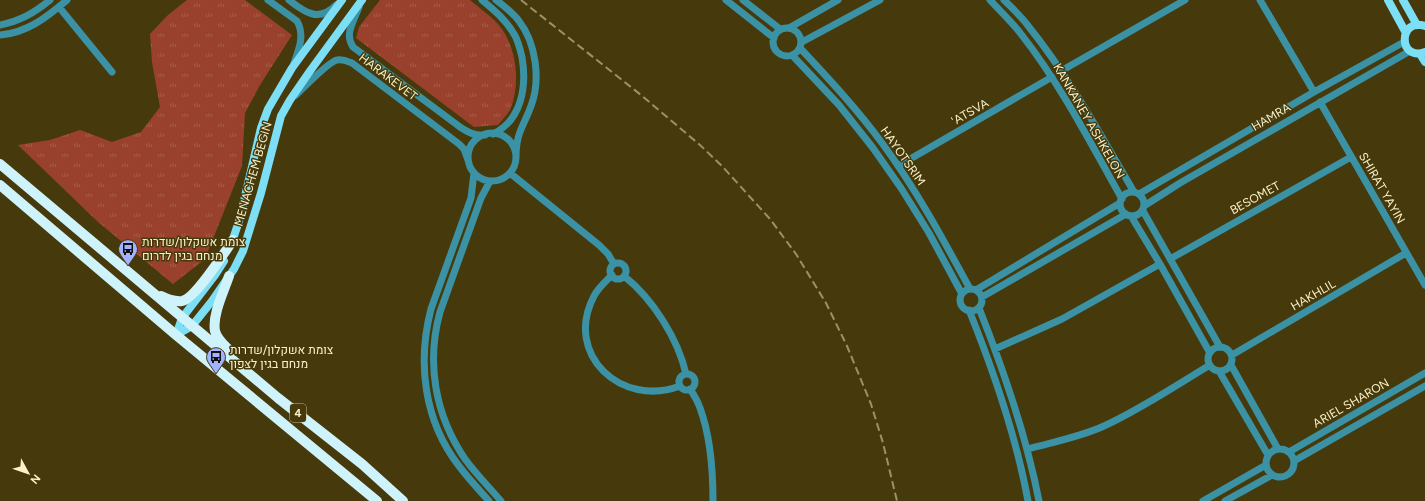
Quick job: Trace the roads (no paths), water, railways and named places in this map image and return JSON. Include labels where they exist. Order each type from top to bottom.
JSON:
[{"type":"highway","name":"4","points":[[0,164],[182,318],[362,464],[403,501]]},
{"type":"highway","name":"4","points":[[0,185],[176,336],[377,501]]},
{"type":"highway","points":[[150,290],[169,300],[182,301],[189,298],[233,240]]},
{"type":"highway","points":[[229,276],[218,306],[215,331],[219,340],[254,377]]},
{"type":"main road","name":"MENACHEM BEGIN","points":[[176,336],[182,318],[215,275],[225,259],[233,240],[240,218],[261,128],[268,109],[292,68],[341,0]]},
{"type":"main road","name":"MENACHEM BEGIN","points":[[176,336],[192,326],[212,301],[229,276],[243,251],[261,194],[281,116],[290,100],[362,0]]},
{"type":"main road","points":[[1388,0],[1406,32],[1404,42],[1408,49],[1410,51],[1423,53],[1425,62]]},
{"type":"main road","points":[[1403,0],[1421,26],[1409,29],[1406,32]]},
{"type":"street","points":[[0,25],[22,19],[33,13],[50,0]]},
{"type":"street","points":[[0,35],[16,32],[36,24],[67,0]]},
{"type":"street","points":[[268,0],[297,21],[300,26],[302,39],[292,68]]},
{"type":"street","points":[[288,0],[307,13],[313,15],[322,14],[331,10],[341,0]]},
{"type":"street","name":"HARAKEVET","points":[[362,0],[349,33],[349,41],[353,48],[470,134],[478,136],[484,135]]},
{"type":"street","points":[[482,0],[504,20],[515,35],[520,48],[523,66],[524,86],[521,101],[514,115],[504,127],[493,134]]},
{"type":"street","points":[[496,0],[519,21],[528,35],[534,56],[536,76],[535,92],[531,106],[516,141],[516,158],[515,164],[510,173],[499,180],[490,181],[481,179],[474,173],[468,160],[472,144],[484,135],[493,134],[506,138],[515,150],[516,158]]},
{"type":"street","points":[[726,0],[774,38]]},
{"type":"street","points":[[742,0],[780,29]]},
{"type":"street","points":[[838,0],[789,28],[780,29],[777,31],[773,46],[779,54],[785,56],[796,53],[801,45],[880,0]]},
{"type":"street","name":"KANKANEY ASHKELON","points":[[990,0],[1020,32],[1067,100],[1121,201]]},
{"type":"street","name":"KANKANEY ASHKELON","points":[[1004,0],[1029,26],[1061,72],[1137,193]]},
{"type":"street","points":[[1061,72],[1186,0]]},
{"type":"street","points":[[1260,0],[1314,92]]},
{"type":"street","points":[[59,7],[112,72]]},
{"type":"street","points":[[789,28],[798,31],[801,37],[801,45]]},
{"type":"street","name":"HAMRA","points":[[1137,193],[1404,42]]},
{"type":"street","name":"HAYOTSRIM","points":[[801,45],[882,142],[937,228],[973,289]]},
{"type":"street","name":"HAMRA","points":[[1143,208],[1180,183],[1410,51]]},
{"type":"street","name":"HAYOTSRIM","points":[[792,55],[839,105],[874,148],[925,227],[962,294]]},
{"type":"street","name":"HARAKEVET","points":[[290,100],[332,62],[342,59],[346,60],[459,144],[464,149],[468,160]]},
{"type":"street","name":"'ATSVA","points":[[898,166],[1052,77]]},
{"type":"street","name":"SHIRAT YAYIN","points":[[1320,102],[1425,285]]},
{"type":"street","name":"BESOMET","points":[[1170,259],[1351,156]]},
{"type":"street","points":[[474,173],[471,198],[439,284],[426,326],[424,369],[427,394],[432,414],[440,435],[458,466],[489,501]]},
{"type":"street","points":[[510,173],[599,245],[608,254],[614,264]]},
{"type":"street","points":[[490,181],[481,198],[440,312],[433,349],[433,368],[436,393],[448,430],[466,460],[502,501]]},
{"type":"street","points":[[982,296],[982,303],[979,308],[972,311],[961,305],[960,301],[962,294],[966,290],[973,289],[1121,201],[1127,194],[1137,193],[1143,199],[1143,208],[1220,347]]},
{"type":"street","points":[[1121,201],[1122,209],[1128,215],[1160,264],[1210,353]]},
{"type":"street","points":[[982,296],[1128,215],[1138,215],[1143,208]]},
{"type":"street","name":"HAKHLIL","points":[[1232,355],[1406,253]]},
{"type":"street","points":[[612,276],[619,279],[624,276],[626,270],[620,263],[614,264]]},
{"type":"street","points":[[612,276],[611,268],[614,264]]},
{"type":"street","points":[[995,349],[1062,320],[1160,264]]},
{"type":"street","points":[[612,276],[594,295],[586,316],[586,338],[593,358],[607,375],[626,387],[636,390],[650,391],[664,391],[680,386],[684,389],[690,389]]},
{"type":"street","points":[[624,276],[640,290],[661,319],[680,353],[686,374]]},
{"type":"street","points":[[973,289],[982,296]]},
{"type":"street","points":[[979,308],[995,349],[1028,449],[1039,501]]},
{"type":"street","points":[[969,310],[1007,414],[1021,465],[1028,501]]},
{"type":"street","points":[[1231,365],[1226,370],[1219,371],[1212,368],[1208,359],[1210,353],[1214,348],[1220,347],[1227,349],[1232,355],[1231,365],[1278,449]]},
{"type":"street","points":[[1028,449],[1079,435],[1104,426],[1210,365]]},
{"type":"street","points":[[1219,371],[1268,455]]},
{"type":"street","points":[[680,386],[679,383],[681,377],[686,374]]},
{"type":"street","points":[[686,374],[692,376],[694,381],[694,384],[690,389]]},
{"type":"street","name":"ARIEL SHARON","points":[[1289,452],[1425,374]]},
{"type":"street","name":"ARIEL SHARON","points":[[1294,461],[1425,386]]},
{"type":"street","points":[[690,389],[700,408],[711,455],[713,501]]},
{"type":"street","points":[[1278,449],[1289,452],[1293,456],[1294,468],[1287,476],[1281,478],[1272,475],[1267,470],[1266,465],[1268,455],[1278,449]]},
{"type":"street","points":[[1203,501],[1266,465]]},
{"type":"street","points":[[1225,501],[1272,475]]},
{"type":"railway","points":[[521,0],[641,95],[700,145],[722,166],[770,219],[796,254],[826,303],[847,346],[871,404],[883,443],[897,501]]},
{"type":"place","name":"צומת אשקלון/שדרות מנחם בגין לדרום","points":[[128,266]]},
{"type":"place","name":"צומת אשקלון/שדרות מנחם בגין לצפון","points":[[216,374]]}]
